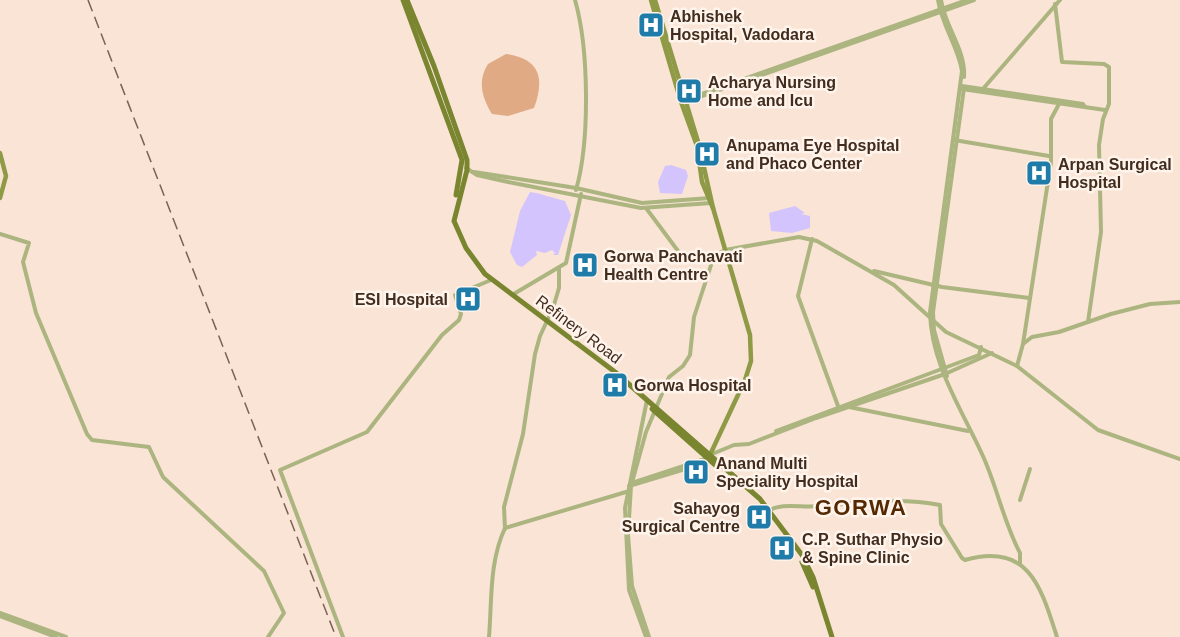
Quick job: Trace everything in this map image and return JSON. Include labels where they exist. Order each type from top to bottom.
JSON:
[{"type":"main road","points":[[405,0],[465,168]]},
{"type":"main road","points":[[653,0],[699,145],[711,202],[750,335],[751,361],[731,414],[710,456]]},
{"type":"main road","points":[[653,0],[681,102],[697,146],[702,182],[711,202]]},
{"type":"main road","points":[[0,153],[6,176],[0,198]]},
{"type":"main road","points":[[0,162],[3,174],[0,189]]},
{"type":"main road","name":"Refinery Road","points":[[465,168],[451,213],[451,225],[462,247],[490,281],[646,401],[768,510],[799,556],[830,637]]},
{"type":"main road","name":"Refinery Road","points":[[490,281],[512,295],[546,323]]},
{"type":"street","points":[[575,0],[580,24],[585,76],[584,132],[575,191]]},
{"type":"street","points":[[940,0],[941,12],[963,61],[962,88],[931,321],[955,404],[982,454],[1020,553],[1020,564]]},
{"type":"street","points":[[941,12],[968,0]]},
{"type":"street","points":[[685,101],[974,0]]},
{"type":"street","points":[[982,90],[1060,0]]},
{"type":"street","points":[[1055,4],[1062,62],[1109,66],[1110,96],[1099,145],[1101,232],[1088,322]]},
{"type":"street","points":[[962,88],[1083,104],[1085,107]]},
{"type":"street","points":[[982,90],[1106,110]]},
{"type":"street","points":[[1017,366],[1023,344],[1051,162],[1049,156],[1051,119],[1059,104]]},
{"type":"street","points":[[955,140],[1049,156]]},
{"type":"street","points":[[465,168],[474,172],[642,203],[711,202]]},
{"type":"street","points":[[581,192],[645,208],[711,202]]},
{"type":"street","points":[[512,295],[566,263],[581,192]]},
{"type":"street","points":[[642,203],[681,255],[714,254],[724,250],[799,237],[812,239],[894,285],[931,321],[946,332],[1017,366],[1098,430],[1180,459]]},
{"type":"street","points":[[0,234],[29,243],[23,262],[36,313],[87,434],[92,440],[146,444],[163,477],[264,571],[284,613],[268,637]]},
{"type":"street","points":[[812,239],[798,296],[839,406]]},
{"type":"street","points":[[629,572],[629,486],[646,432],[669,376],[683,366],[690,356],[694,317],[714,254]]},
{"type":"street","points":[[489,637],[495,563],[505,529],[505,505],[524,434],[535,354],[559,288],[559,268]]},
{"type":"street","points":[[867,269],[935,285],[1029,298]]},
{"type":"street","points":[[343,637],[280,470],[367,432],[442,335],[459,320],[461,314],[455,295],[490,281]]},
{"type":"street","points":[[1023,344],[1032,337],[1150,304],[1180,302]]},
{"type":"street","points":[[945,372],[978,356],[981,347]]},
{"type":"street","points":[[777,432],[839,406],[945,372],[993,353]]},
{"type":"street","points":[[505,529],[687,466],[734,445],[745,444],[906,385]]},
{"type":"street","points":[[646,401],[641,437],[629,486],[628,535],[633,604],[648,637]]},
{"type":"street","points":[[839,406],[969,431]]},
{"type":"street","points":[[1020,500],[1030,469]]},
{"type":"street","points":[[768,510],[869,500],[940,505],[941,524],[962,558],[965,560],[981,554],[1020,564],[1035,577],[1057,637]]},
{"type":"street","points":[[0,615],[56,637]]},
{"type":"street","points":[[0,615],[66,637]]},
{"type":"shaded area","points":[[506,54],[526,60],[533,65],[539,79],[534,108],[508,116],[492,114],[482,89],[483,77],[488,64]]},
{"type":"shaded area","points":[[671,165],[686,170],[688,176],[682,194],[660,193],[658,182],[665,166]]},
{"type":"shaded area","points":[[530,192],[565,201],[571,215],[558,255],[553,255],[555,253],[552,250],[545,253],[536,251],[537,255],[522,267],[517,265],[510,252],[520,211]]},
{"type":"shaded area","points":[[795,206],[805,213],[801,214],[810,216],[810,228],[792,233],[771,231],[769,213]]},
{"type":"railway","points":[[88,0],[336,637]]},
{"type":"place","name":"Abhishek Hospital, Vadodara","points":[[651,25]]},
{"type":"place","name":"Acharya Nursing Home and Icu","points":[[689,91]]},
{"type":"place","name":"Anupama Eye Hospital and Phaco Center","points":[[707,154]]},
{"type":"place","name":"Arpan Surgical Hospital","points":[[1039,173]]},
{"type":"place","name":"Gorwa Panchavati Health Centre","points":[[585,265]]},
{"type":"place","name":"ESI Hospital","points":[[468,299]]},
{"type":"place","name":"Gorwa Hospital","points":[[615,385]]},
{"type":"place","name":"Anand Multi Speciality Hospital","points":[[696,472]]},
{"type":"place","name":"Sahayog Surgical Centre","points":[[759,517]]},
{"type":"place","name":"C.P. Suthar Physio & Spine Clinic","points":[[782,548]]},
{"type":"district","name":"GORWA","points":[[861,507]]}]
